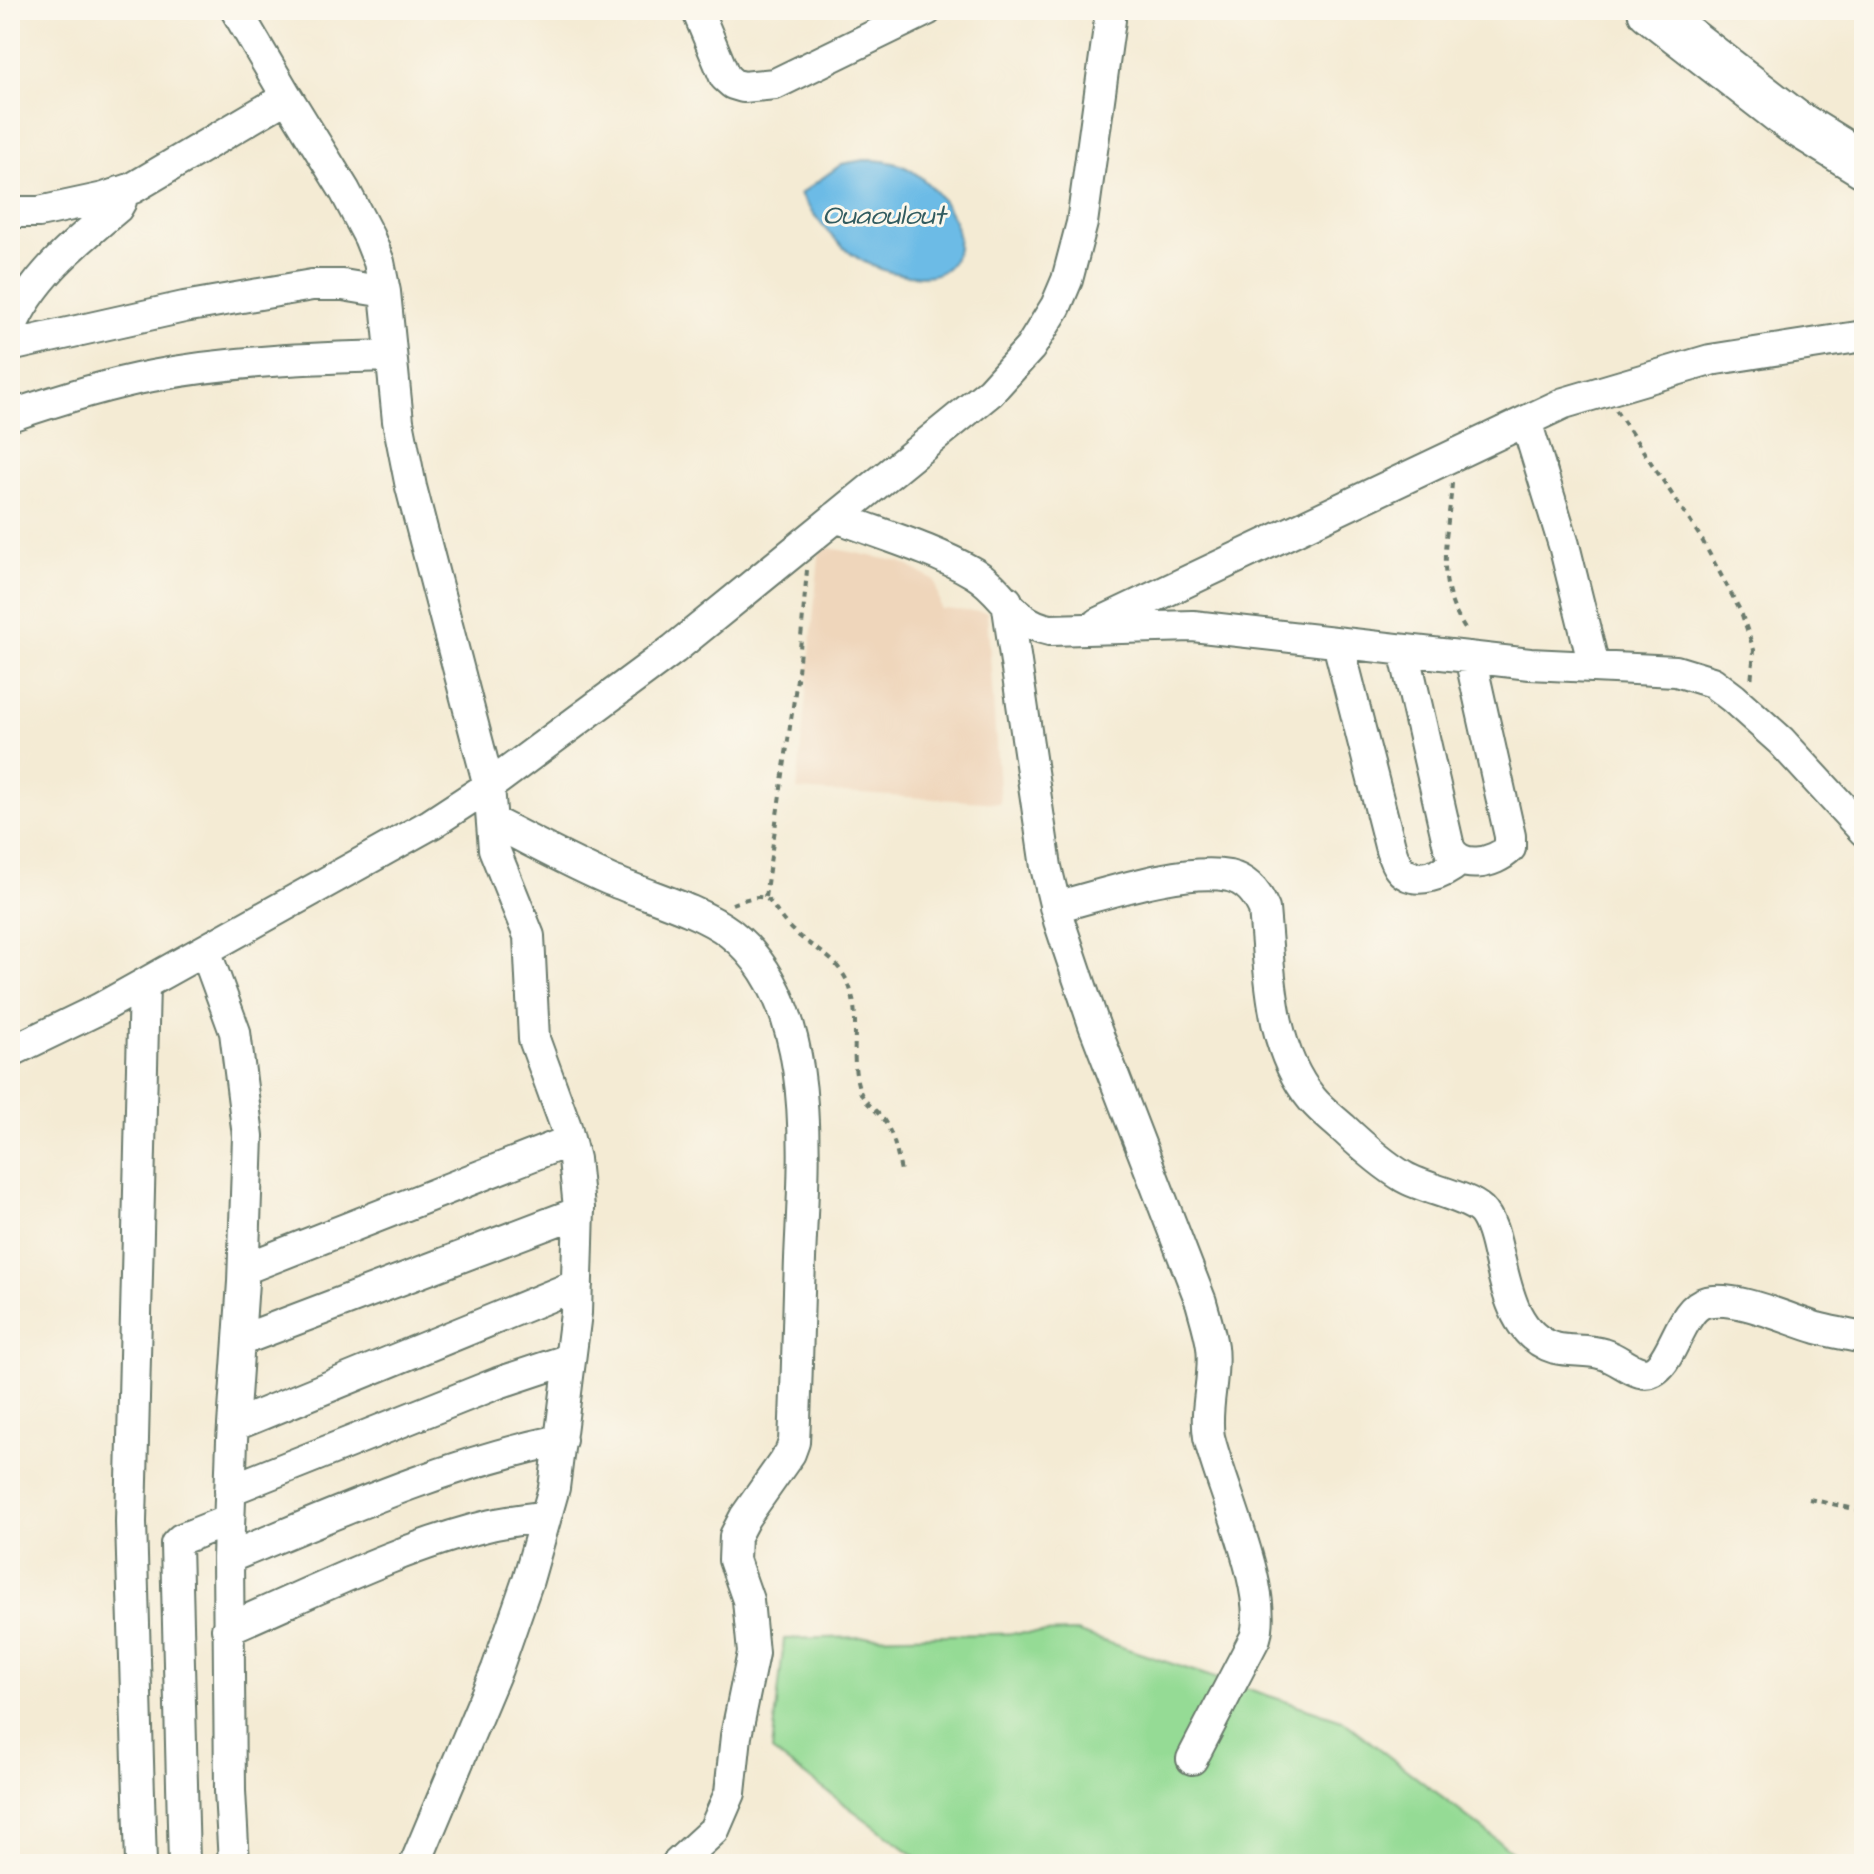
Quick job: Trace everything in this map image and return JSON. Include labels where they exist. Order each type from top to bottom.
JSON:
[{"type":"highway","points":[[1650,10],[1793,121],[1864,165]]},
{"type":"highway","points":[[1690,10],[1777,78],[1864,135]]},
{"type":"street","points":[[236,10],[345,191],[379,262],[398,421],[411,487],[489,786],[494,849],[529,936],[534,1039],[574,1159],[579,1212],[577,1285],[554,1488],[528,1580],[497,1669],[415,1864]]},
{"type":"street","points":[[697,10],[725,77],[743,87],[775,84],[927,10]]},
{"type":"street","points":[[10,1052],[99,1009],[431,824],[489,786],[674,649],[990,392],[1030,348],[1056,306],[1067,280],[1082,223],[1107,13]]},
{"type":"street","points":[[10,212],[39,212],[133,188],[287,97]]},
{"type":"street","points":[[10,330],[28,296],[54,263],[117,208],[121,201],[120,192]]},
{"type":"street","points":[[10,346],[184,307],[312,285],[343,285],[385,292]]},
{"type":"street","points":[[1090,627],[1564,403],[1710,360],[1864,336]]},
{"type":"street","points":[[10,416],[94,389],[168,374],[214,367],[391,356]]},
{"type":"street","points":[[1526,421],[1564,545],[1594,666]]},
{"type":"street","points":[[836,517],[974,573],[1007,601],[1021,620],[1050,630],[1193,626],[1530,664],[1676,671],[1696,676],[1712,682],[1781,741],[1864,831]]},
{"type":"street","points":[[1007,601],[1046,867],[1055,907],[1094,1025],[1201,1302],[1212,1347],[1211,1390],[1206,1420],[1209,1437],[1254,1587],[1259,1624],[1255,1638],[1192,1759]]},
{"type":"street","points":[[1338,643],[1391,850],[1399,869],[1405,874],[1426,877],[1449,870],[1459,861]]},
{"type":"street","points":[[1404,650],[1449,847],[1459,861],[1487,861],[1498,858],[1510,848],[1478,658]]},
{"type":"street","points":[[493,822],[604,877],[726,930],[742,943],[774,988],[787,1021],[800,1087],[804,1141],[794,1442],[790,1453],[735,1536],[734,1560],[748,1600],[753,1653],[736,1736],[730,1793],[714,1830],[677,1864]]},
{"type":"street","points":[[1055,907],[1145,884],[1194,876],[1231,876],[1248,885],[1257,894],[1264,909],[1276,1022],[1289,1061],[1311,1098],[1357,1142],[1401,1175],[1483,1211],[1494,1236],[1512,1306],[1522,1324],[1538,1340],[1555,1348],[1604,1354],[1639,1372],[1649,1373],[1660,1368],[1693,1310],[1702,1303],[1716,1301],[1739,1304],[1864,1338]]},
{"type":"street","points":[[205,950],[235,1032],[248,1136],[228,1558],[234,1864]]},
{"type":"street","points":[[141,1864],[131,1522],[144,984]]},
{"type":"street","points":[[244,1269],[569,1141]]},
{"type":"street","points":[[239,1341],[579,1212]]},
{"type":"street","points":[[233,1426],[577,1285]]},
{"type":"street","points":[[184,1864],[176,1544],[230,1505],[498,1383],[570,1359]]},
{"type":"street","points":[[228,1558],[452,1468],[496,1454],[561,1440]]},
{"type":"street","points":[[227,1629],[427,1545],[493,1525],[546,1516]]},
{"type":"path","points":[[1603,392],[1701,538],[1741,612],[1754,650],[1747,710]]},
{"type":"path","points":[[1454,457],[1444,542],[1445,577],[1453,608],[1478,658]]},
{"type":"path","points":[[765,897],[798,672],[810,539]]},
{"type":"path","points":[[695,915],[752,896],[765,897],[773,903],[790,928],[827,956],[843,973],[854,1005],[860,1093],[888,1127],[901,1171]]},
{"type":"path","points":[[1809,1499],[1864,1511]]},
{"type":"shaded area","points":[[820,546],[901,562],[935,581],[941,609],[987,612],[1000,803],[797,790]]},
{"type":"green space","points":[[1076,1632],[1342,1720],[1519,1857],[1513,1864],[926,1864],[772,1751],[784,1639]]},
{"type":"water","name":"Ouaoulout","points":[[864,160],[900,165],[912,171],[948,208],[958,240],[956,254],[943,271],[929,276],[908,275],[890,272],[858,258],[832,237],[800,194],[842,164]]}]
